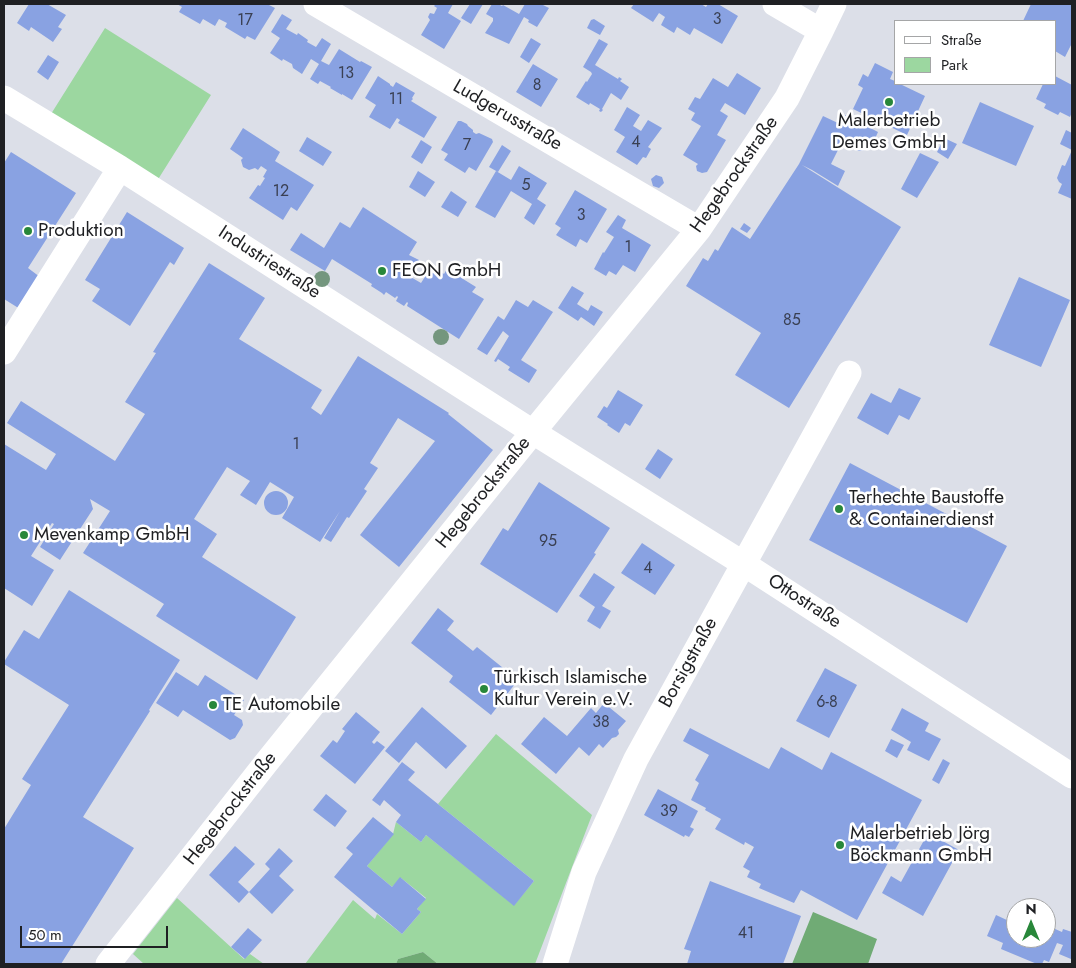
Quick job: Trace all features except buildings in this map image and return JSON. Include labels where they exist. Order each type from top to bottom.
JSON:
[{"type":"street","name":"Ludgerusstraße","points":[[316,4],[698,229]]},
{"type":"street","points":[[775,4],[821,31]]},
{"type":"street","name":"Hegebrockstraße","points":[[108,964],[266,763],[698,229],[787,98],[834,4]]},
{"type":"street","name":"Industriestraße","points":[[4,98],[120,168],[533,432]]},
{"type":"street","points":[[4,352],[120,168]]},
{"type":"street","name":"Borsigstraße","points":[[555,964],[584,872],[636,759],[849,372]]},
{"type":"street","name":"Ottostraße","points":[[533,432],[744,564],[1072,776]]},
{"type":"green space","points":[[105,28],[211,95],[157,181],[51,114]]},
{"type":"green space","points":[[496,734],[592,815],[535,964],[438,964],[423,952],[398,959],[396,964],[305,964],[353,900],[375,919],[377,914],[402,934],[421,912],[417,909],[426,898],[401,878],[392,887],[367,866],[393,834],[396,822],[421,842],[426,835],[514,905],[534,881],[438,804]]},
{"type":"green space","points":[[177,898],[244,959],[250,954],[264,964],[144,964],[133,954]]},
{"type":"green space","points":[[813,912],[877,939],[868,964],[792,964]]},
{"type":"green space","points":[[423,952],[438,964],[396,964],[398,959]]},
{"type":"place","name":"Malerbetrieb Demes GmbH","points":[[889,102]]},
{"type":"place","name":"Produktion","points":[[28,231]]},
{"type":"place","name":"FEON GmbH","points":[[382,271]]},
{"type":"place","name":"Terhechte Baustoffe & Containerdienst","points":[[839,509]]},
{"type":"place","name":"Mevenkamp GmbH","points":[[24,535]]},
{"type":"place","name":"Türkisch Islamische Kultur Verein e.V.","points":[[484,689]]},
{"type":"place","name":"TE Automobile","points":[[213,705]]},
{"type":"place","name":"Malerbetrieb Jörg Böckmann GmbH","points":[[840,845]]}]
